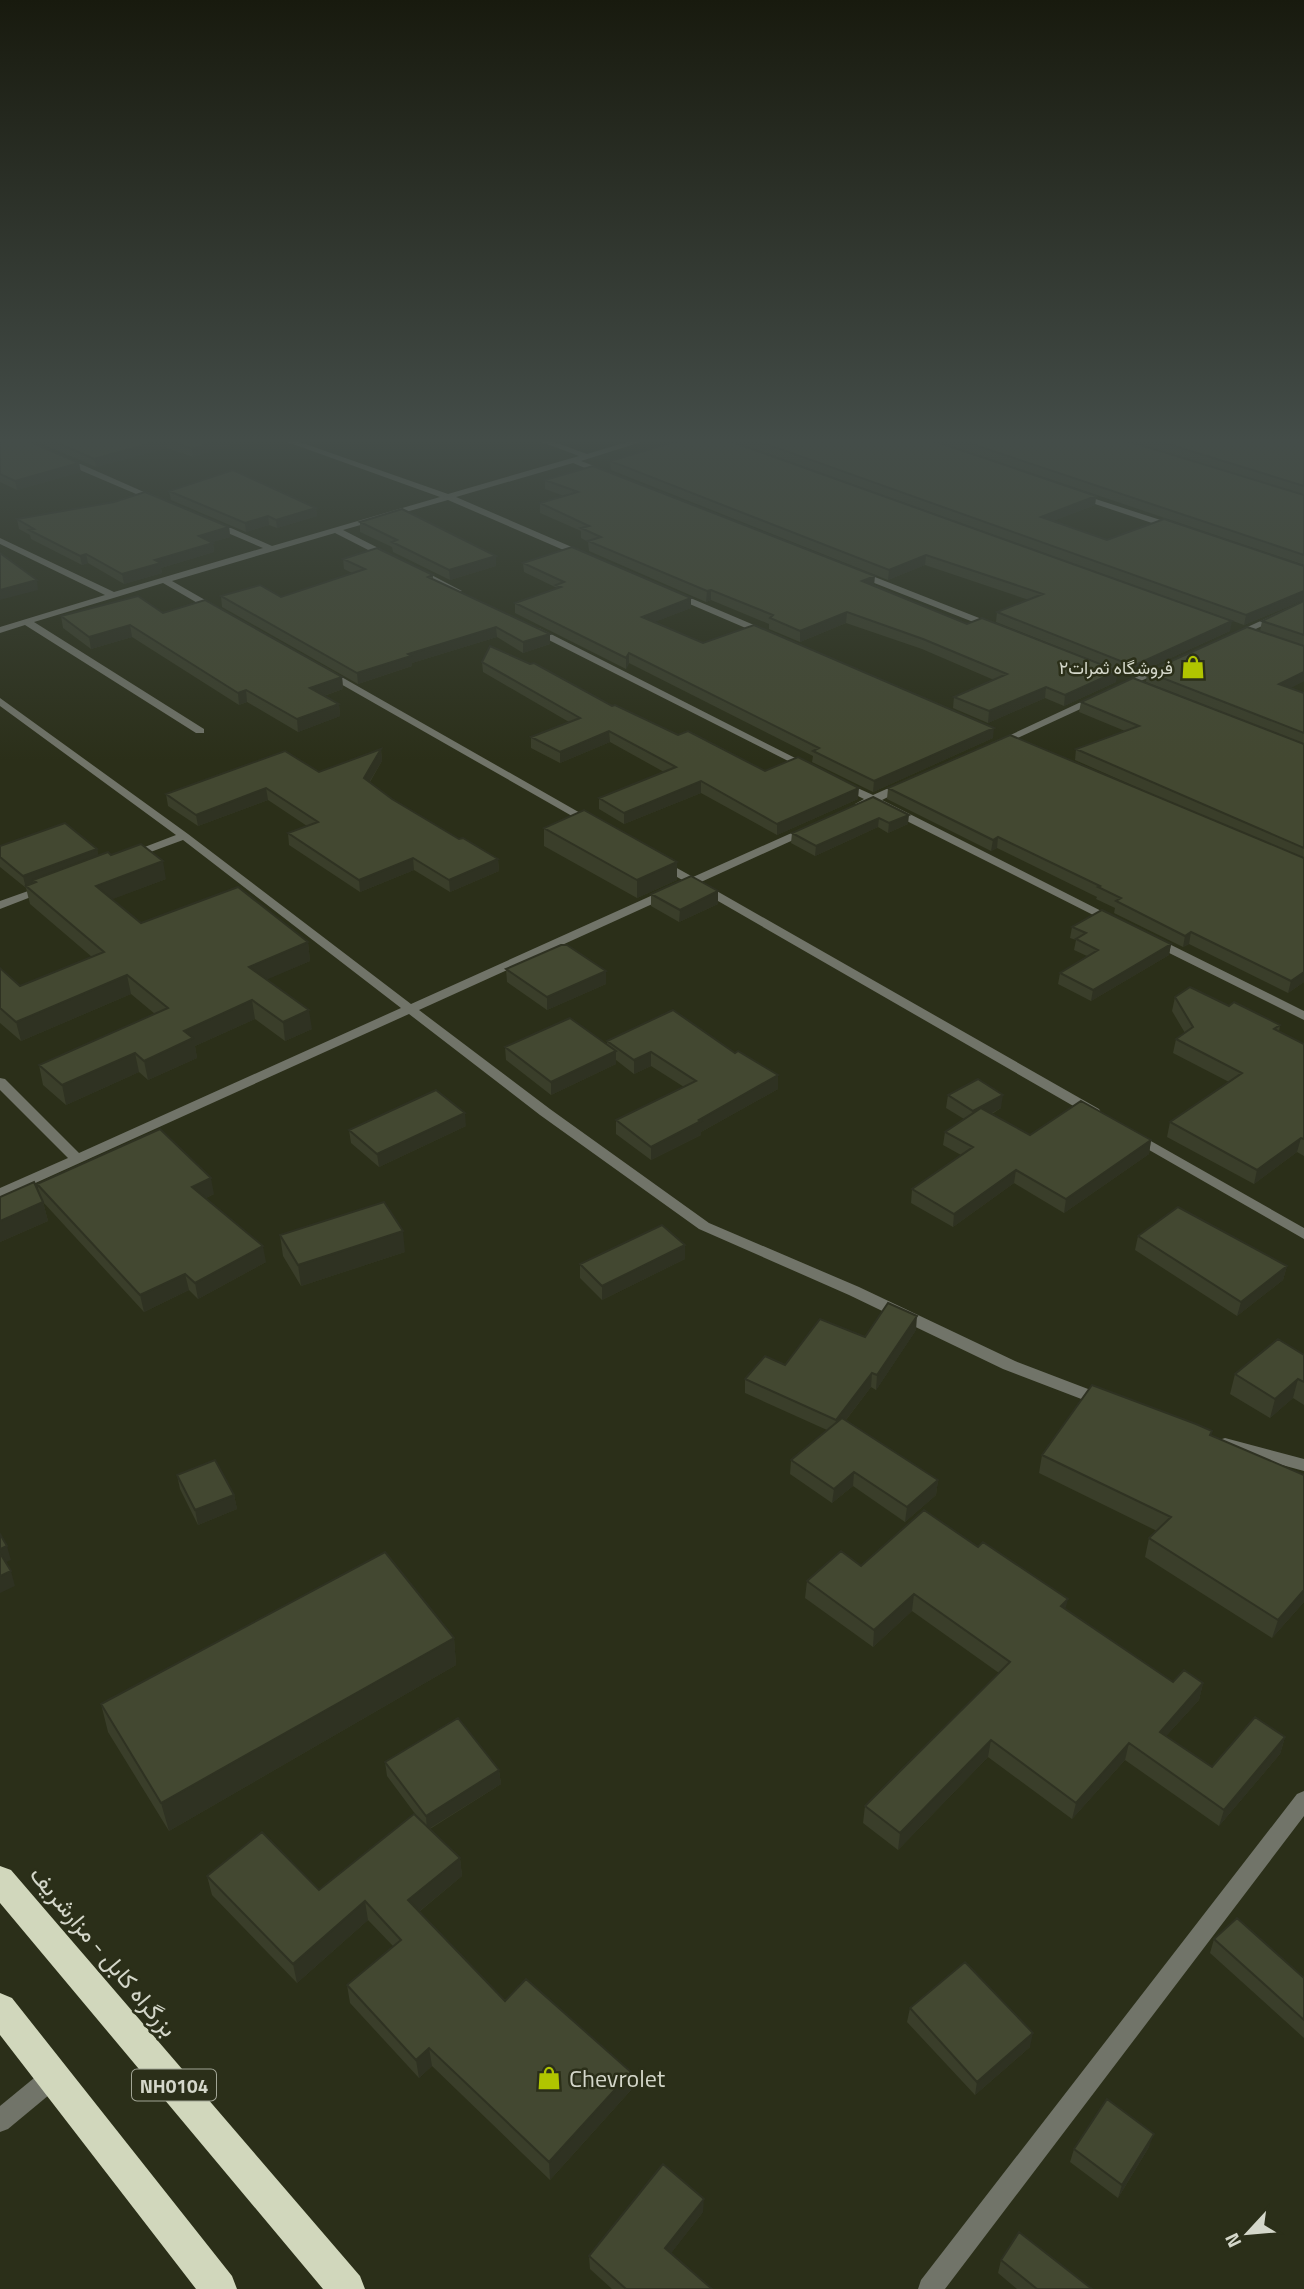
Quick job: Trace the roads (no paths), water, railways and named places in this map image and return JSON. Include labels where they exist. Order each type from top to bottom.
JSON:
[{"type":"highway","name":"بزرگراه کابل - مزارشریف","points":[[0,1880],[347,2289]]},
{"type":"highway","points":[[0,2009],[219,2289]]},
{"type":"street","points":[[10,546],[113,595]]},
{"type":"street","points":[[264,546],[272,549]]},
{"type":"street","points":[[0,630],[283,546]]},
{"type":"street","points":[[368,546],[399,561]]},
{"type":"street","points":[[561,546],[601,563]]},
{"type":"street","points":[[411,568],[474,599]]},
{"type":"street","points":[[847,569],[1003,630]]},
{"type":"street","points":[[164,580],[224,615]]},
{"type":"street","points":[[665,590],[780,639]]},
{"type":"street","points":[[1220,642],[1251,633],[1304,604]]},
{"type":"street","points":[[27,622],[200,731]]},
{"type":"street","points":[[523,624],[823,775]]},
{"type":"street","points":[[1232,626],[1251,633]]},
{"type":"street","points":[[985,749],[1139,684],[1170,664]]},
{"type":"street","points":[[320,669],[597,827]]},
{"type":"street","points":[[1119,677],[1139,684]]},
{"type":"street","points":[[0,701],[184,836],[545,1112],[704,1226],[854,1291],[1009,1365],[1122,1408]]},
{"type":"street","points":[[997,732],[1022,743]]},
{"type":"street","points":[[849,811],[922,777]]},
{"type":"street","points":[[835,781],[1131,929]]},
{"type":"street","points":[[0,1195],[825,821]]},
{"type":"street","points":[[122,859],[184,836]]},
{"type":"street","points":[[645,854],[1101,1116]]},
{"type":"street","points":[[0,905],[61,882]]},
{"type":"street","points":[[1144,936],[1304,1016]]},
{"type":"street","points":[[0,1082],[77,1159]]},
{"type":"street","points":[[1124,1130],[1304,1234]]},
{"type":"street","points":[[1210,1440],[1304,1465]]},
{"type":"street","points":[[930,2289],[1304,1800]]},
{"type":"street","points":[[0,2121],[53,2077]]},
{"type":"place","name":"فروشگاه ثمرات٢","points":[[1193,667]]},
{"type":"place","name":"Chevrolet","points":[[549,2078]]}]
